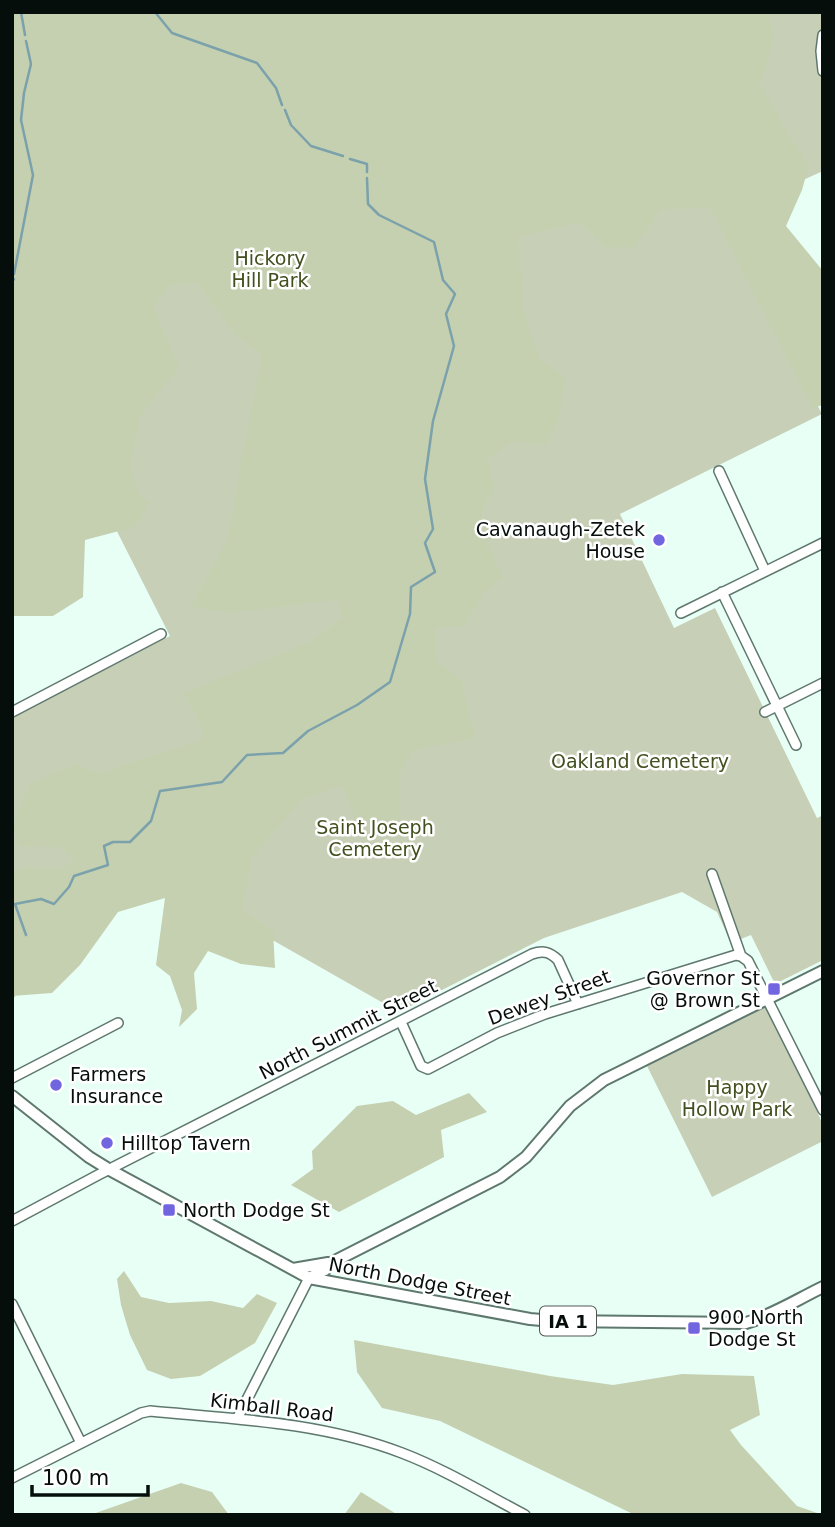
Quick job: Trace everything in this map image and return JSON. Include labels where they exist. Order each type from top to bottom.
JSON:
[{"type":"main road","points":[[293,1269],[331,1263],[500,1177],[512,1170],[539,1143],[570,1106],[604,1080],[823,971]]},
{"type":"main road","name":"North Dodge Street","points":[[12,1096],[89,1157],[110,1170],[309,1278],[553,1321],[746,1323],[764,1317],[823,1287]]},
{"type":"main road","points":[[309,1278],[325,1270],[331,1263]]},
{"type":"main road","points":[[331,1263],[332,1275],[341,1283]]},
{"type":"street","points":[[823,34],[823,71]]},
{"type":"street","points":[[719,471],[765,571]]},
{"type":"street","points":[[681,613],[823,543]]},
{"type":"street","points":[[722,593],[796,745]]},
{"type":"street","points":[[12,712],[161,634]]},
{"type":"street","points":[[765,712],[823,683]]},
{"type":"street","points":[[712,874],[741,956],[748,961],[823,1110]]},
{"type":"street","name":"North Summit Street","points":[[12,1221],[538,952],[548,952],[558,960],[578,1004]]},
{"type":"street","name":"Dewey Street","points":[[401,1022],[421,1066],[428,1069],[509,1028],[578,1004],[736,955],[741,956]]},
{"type":"street","points":[[12,1078],[118,1023]]},
{"type":"street","points":[[237,1419],[309,1278]]},
{"type":"street","points":[[12,1304],[81,1443]]},
{"type":"street","name":"Kimball Road","points":[[12,1478],[148,1411],[237,1419],[343,1434],[401,1452],[525,1515]]},
{"type":"green space","points":[[12,12],[823,12],[823,171],[721,217],[822,414],[620,514],[674,628],[715,608],[817,818],[823,815],[823,960],[775,984],[751,935],[731,943],[717,912],[682,892],[544,938],[399,1012],[234,918],[238,820],[96,901],[12,1000],[12,717],[170,636],[12,324]]},
{"type":"green space","name":"Hickory Hill Park","points":[[12,12],[769,12],[773,41],[760,84],[809,165],[802,190],[786,226],[823,271],[823,405],[812,408],[710,207],[660,210],[634,248],[605,247],[581,222],[518,237],[524,314],[540,358],[566,378],[559,415],[546,445],[513,441],[488,458],[494,491],[486,500],[479,525],[503,578],[483,594],[464,626],[435,628],[436,661],[462,681],[475,739],[413,750],[399,775],[400,824],[358,825],[342,785],[302,799],[252,857],[242,911],[273,930],[275,968],[241,964],[208,951],[194,973],[197,1009],[179,1027],[182,1010],[170,976],[156,965],[165,898],[118,912],[80,965],[52,993],[12,996],[12,873],[22,868],[64,868],[74,858],[58,847],[19,846],[12,827],[30,784],[75,764],[102,774],[202,740],[204,731],[184,693],[310,642],[342,618],[338,600],[230,613],[191,607],[229,536],[262,356],[231,330],[197,282],[170,285],[153,307],[179,367],[140,416],[130,466],[136,488],[149,504],[134,527],[85,540],[83,597],[53,616],[12,616]]},
{"type":"green space","name":"Happy Hollow Park","points":[[767,999],[823,1125],[823,1141],[712,1197],[647,1066]]},
{"type":"green space","points":[[469,1093],[487,1112],[441,1130],[444,1157],[339,1212],[291,1185],[313,1169],[312,1151],[357,1106],[393,1101],[416,1115]]},
{"type":"green space","points":[[124,1271],[141,1297],[169,1303],[211,1301],[243,1308],[257,1294],[277,1303],[255,1343],[200,1376],[171,1379],[147,1370],[130,1335],[117,1279]]},
{"type":"green space","points":[[354,1340],[613,1385],[682,1374],[754,1376],[760,1415],[730,1430],[797,1506],[823,1515],[635,1515],[440,1421],[382,1408],[357,1372]]},
{"type":"green space","points":[[181,1483],[212,1492],[229,1515],[90,1515]]},
{"type":"green space","points":[[361,1492],[398,1515],[344,1515]]},
{"type":"waterway","points":[[21,12],[25,35]]},
{"type":"waterway","points":[[155,12],[172,33],[257,63],[276,88],[282,105]]},
{"type":"waterway","points":[[14,274],[33,175],[21,120],[31,64],[26,41]]},
{"type":"waterway","points":[[285,110],[291,125],[311,146],[343,156]]},
{"type":"waterway","points":[[350,159],[367,164],[367,172]]},
{"type":"waterway","points":[[26,935],[15,904],[41,899],[54,904],[69,887],[74,876],[108,865],[104,846],[113,842],[130,842],[151,821],[160,791],[222,782],[247,755],[283,753],[308,731],[357,705],[390,682],[410,614],[411,587],[435,572],[425,543],[433,529],[425,479],[433,421],[454,346],[446,314],[455,294],[443,280],[434,242],[379,215],[368,204],[367,178]]},
{"type":"place","name":"Cavanaugh-Zetek House","points":[[659,540]]},
{"type":"place","name":"Governor St @ Brown St","points":[[774,989]]},
{"type":"place","name":"Farmers Insurance","points":[[56,1085]]},
{"type":"place","name":"Hilltop Tavern","points":[[107,1143]]},
{"type":"place","name":"North Dodge St","points":[[169,1210]]},
{"type":"place","name":"900 North Dodge St","points":[[694,1328]]},
{"type":"park label","name":"Oakland Cemetery","points":[[640,761]]},
{"type":"park label","name":"Saint Joseph Cemetery","points":[[375,838]]}]
